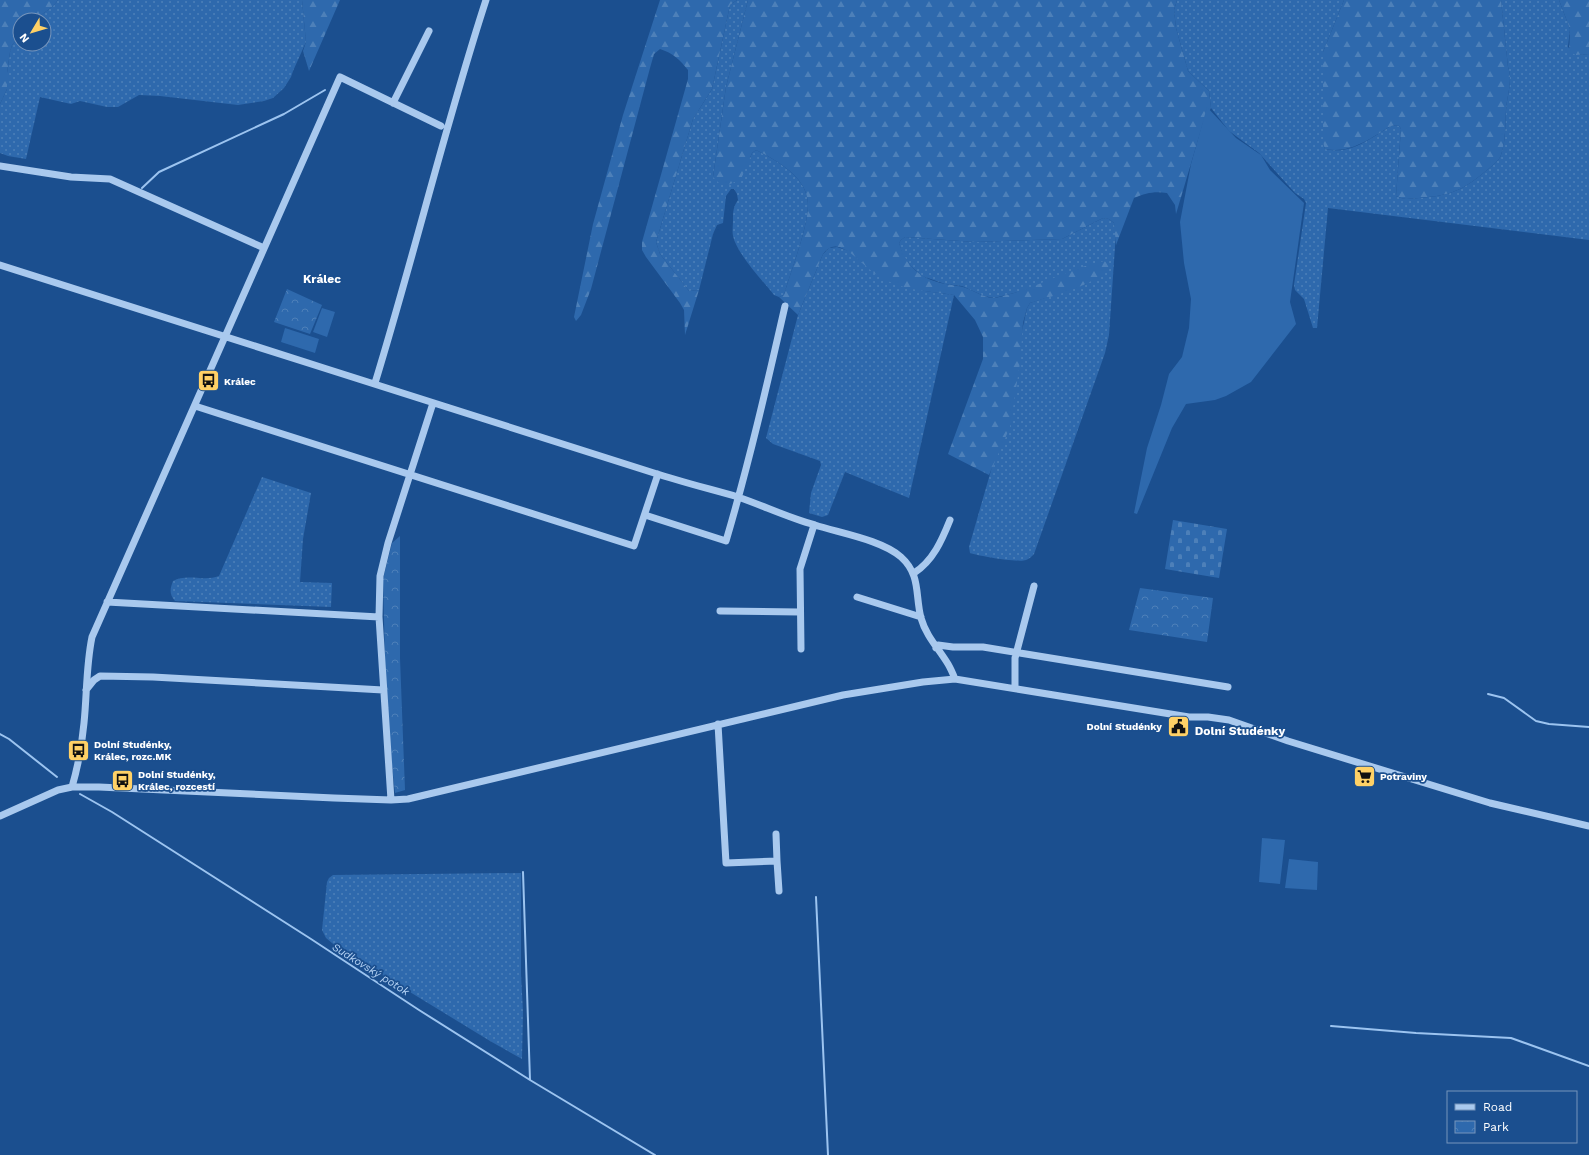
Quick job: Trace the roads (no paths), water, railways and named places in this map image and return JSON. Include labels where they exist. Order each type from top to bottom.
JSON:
[{"type":"street","points":[[375,383],[486,0]]},
{"type":"street","points":[[393,103],[429,31]]},
{"type":"street","points":[[72,787],[80,755],[84,723],[88,658],[92,637],[340,77],[441,126]]},
{"type":"street","points":[[0,166],[71,177],[110,179],[264,248]]},
{"type":"street","points":[[0,265],[658,474],[739,498],[814,525],[854,536],[892,551],[902,558],[914,573],[921,617],[927,633],[948,664],[955,679]]},
{"type":"street","points":[[645,515],[726,541],[739,498],[764,401],[785,306]]},
{"type":"street","points":[[391,800],[379,617],[380,576],[388,543],[433,403]]},
{"type":"street","points":[[195,406],[634,546],[658,474]]},
{"type":"street","points":[[914,573],[924,567],[932,556],[943,538],[950,520]]},
{"type":"street","points":[[801,649],[799,612],[800,569],[814,525]]},
{"type":"street","points":[[1015,688],[1014,666],[1016,652],[1034,586]]},
{"type":"street","points":[[857,597],[921,617]]},
{"type":"street","points":[[107,602],[379,617]]},
{"type":"street","points":[[720,610],[799,612]]},
{"type":"street","points":[[936,648],[938,645],[953,647],[982,647],[1228,687]]},
{"type":"street","points":[[86,690],[94,680],[100,676],[153,677],[383,690]]},
{"type":"street","points":[[0,816],[58,790],[72,787],[391,800],[416,797],[842,695],[923,682],[955,679],[1189,717],[1208,717],[1229,720],[1302,746],[1490,803],[1589,826]]},
{"type":"street","points":[[718,724],[726,863],[777,861]]},
{"type":"street","points":[[776,834],[779,891]]},
{"type":"waterway","points":[[142,188],[159,172],[284,114],[325,90]]},
{"type":"waterway","points":[[1488,694],[1504,698],[1536,721],[1549,724],[1589,727]]},
{"type":"waterway","name":"Sudkovský potok","points":[[0,734],[9,739],[57,777]]},
{"type":"waterway","name":"Sudkovský potok","points":[[80,794],[112,812],[530,1080],[655,1155]]},
{"type":"waterway","points":[[523,872],[530,1080]]},
{"type":"waterway","points":[[816,897],[828,1155]]},
{"type":"waterway","points":[[1331,1026],[1416,1033],[1511,1038],[1589,1066]]},
{"type":"place","name":"Králec","points":[[209,381]]},
{"type":"place","name":"Dolní Studénky","points":[[1178,726]]},
{"type":"place","name":"Dolní Studénky, Králec, rozc.MK","points":[[78,750]]},
{"type":"place","name":"Potraviny","points":[[1364,776]]},
{"type":"place","name":"Dolní Studénky, Králec, rozcestí","points":[[122,780]]},
{"type":"district","name":"Králec","points":[[322,279]]},
{"type":"district","name":"Dolní Studénky","points":[[1240,731]]}]
